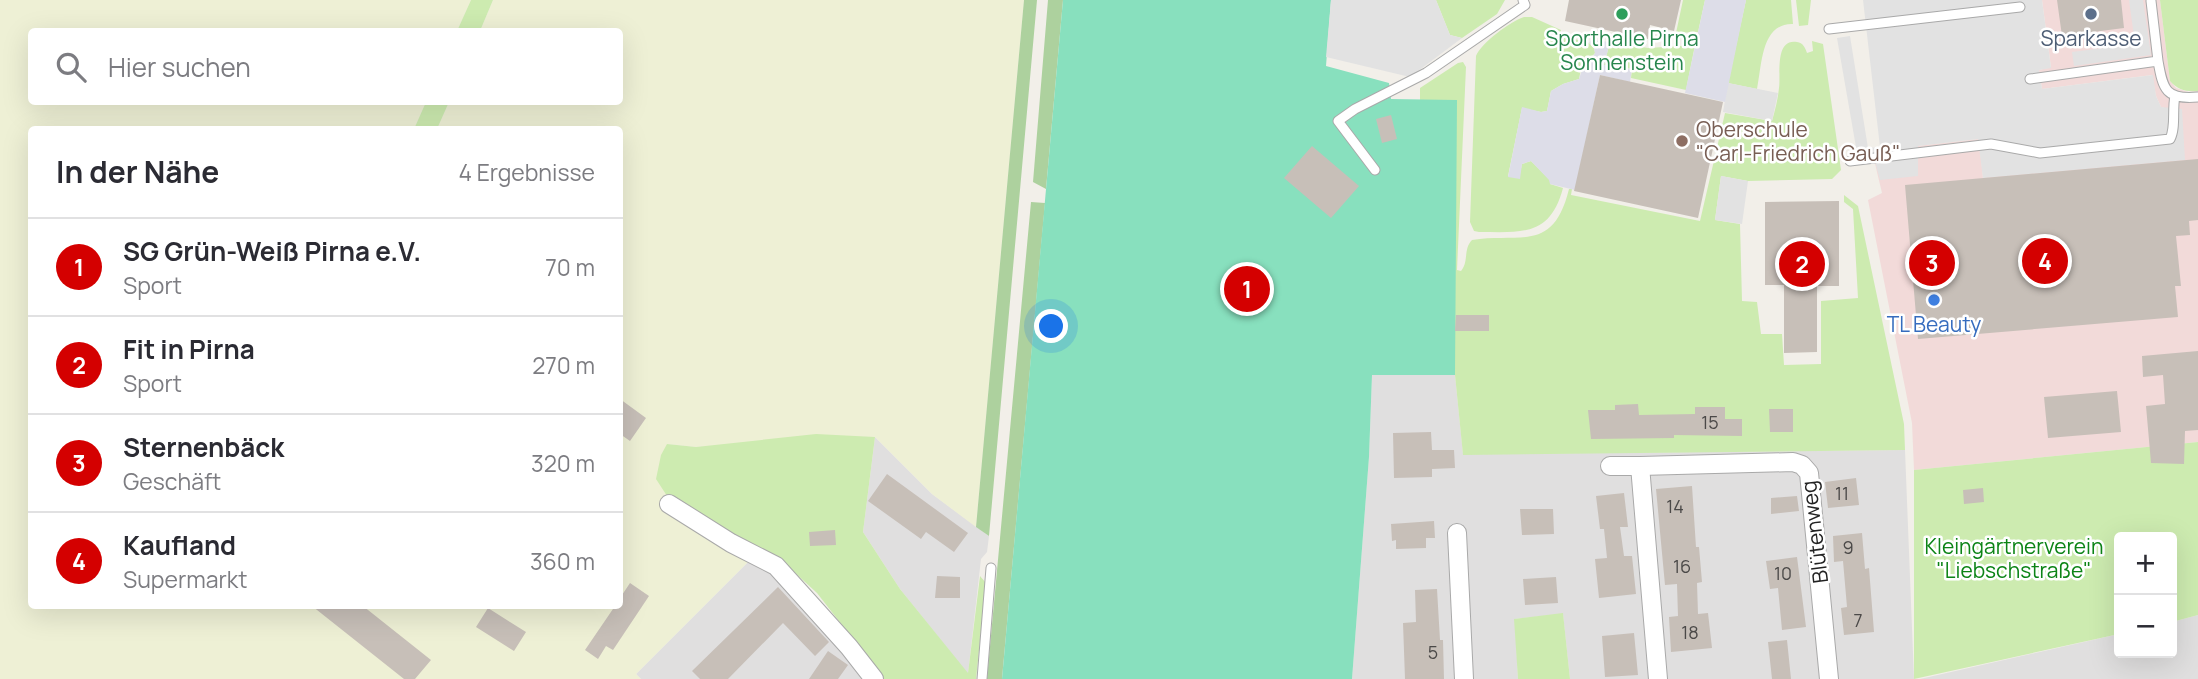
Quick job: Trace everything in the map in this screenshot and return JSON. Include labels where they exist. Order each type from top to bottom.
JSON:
[{"type":"street","name":"Blütenweg","points":[[1610,466],[1793,462],[1802,465],[1809,473],[1811,483],[1829,679]]},
{"type":"street","points":[[1640,466],[1658,679]]},
{"type":"street","points":[[669,503],[731,543],[776,566],[874,679]]},
{"type":"street","points":[[1457,533],[1464,679]]},
{"type":"lane","points":[[1376,170],[1338,121],[1355,109],[1426,73],[1525,5],[1523,0]]},
{"type":"lane","points":[[2151,1],[2162,85],[2175,96],[2198,97]]},
{"type":"lane","points":[[1829,29],[2020,7]]},
{"type":"lane","points":[[2030,79],[2158,61]]},
{"type":"lane","points":[[1850,161],[1901,157],[1991,144],[2040,153],[2169,139],[2172,135],[2175,96]]},
{"type":"lane","points":[[982,679],[992,568]]},
{"type":"shaded area","points":[[1331,0],[1436,0],[1450,35],[1462,38],[1410,77],[1326,57]]},
{"type":"shaded area","points":[[1705,0],[1746,0],[1725,102],[1685,93]]},
{"type":"shaded area","points":[[1863,0],[2042,0],[2051,68],[2039,70],[2042,89],[2153,75],[2156,96],[2161,107],[2182,109],[2185,160],[1983,178],[1978,139],[1918,146],[1918,176],[1880,180],[1872,151],[1857,153],[1837,38],[1850,36],[1868,148],[1880,147]]},
{"type":"shaded area","points":[[2042,0],[2160,0],[2170,81],[2176,88],[2188,92],[2198,91],[2198,442],[1914,470],[1912,423],[1868,200],[1882,193],[1872,151],[1979,139],[1983,178],[2171,110],[2161,107],[2152,75],[2042,89],[2039,70],[2051,67]]},
{"type":"shaded area","points":[[2129,0],[2143,0],[2151,55],[2074,66],[2072,52],[2135,44]]},
{"type":"shaded area","points":[[1591,40],[1610,42],[1604,65],[1632,69],[1630,82],[1600,75],[1575,190],[1550,184],[1531,161],[1522,164],[1520,179],[1508,177],[1522,107],[1547,111],[1551,91],[1579,79],[1585,61],[1595,53],[1589,43]]},
{"type":"shaded area","points":[[1728,83],[1778,93],[1772,121],[1723,112]]},
{"type":"shaded area","points":[[1721,176],[1748,181],[1742,224],[1715,220]]},
{"type":"shaded area","points":[[1372,375],[1455,375],[1463,454],[1905,450],[1914,679],[1570,679],[1563,614],[1515,619],[1518,679],[1352,679],[1369,457]]},
{"type":"shaded area","points":[[875,437],[932,494],[989,536],[987,552],[981,559],[968,674],[900,589],[863,532]]},
{"type":"shaded area","points":[[751,559],[770,569],[867,679],[641,679],[636,674]]},
{"type":"shaded area","points":[[2198,615],[2198,679],[1920,679],[2114,635],[2114,658],[2177,658],[2177,621]]},
{"type":"green space","points":[[0,0],[471,0],[458,28],[28,28],[28,105],[425,105],[415,126],[28,126],[28,609],[623,609],[623,126],[438,126],[448,105],[623,105],[623,28],[481,28],[493,0],[1024,0],[976,527],[932,494],[875,437],[696,447],[667,444],[751,559],[636,674],[641,679],[0,679]]},
{"type":"green space","points":[[471,0],[493,0],[481,28],[458,28]]},
{"type":"green space","points":[[1024,0],[1037,0],[989,536],[976,527]]},
{"type":"green space","points":[[1048,0],[1063,0],[1046,189],[1033,182]]},
{"type":"green space","points":[[1063,0],[1331,0],[1326,66],[1389,83],[1391,99],[1457,100],[1455,375],[1372,375],[1369,457],[1352,679],[1002,679]]},
{"type":"green space","points":[[1436,0],[1505,0],[1497,14],[1462,38],[1450,35]]},
{"type":"green space","points":[[1683,0],[1705,0],[1698,32],[1676,33]]},
{"type":"green space","points":[[1746,0],[1791,0],[1793,24],[1775,30],[1769,38],[1762,58],[1757,89],[1728,83]]},
{"type":"green space","points":[[1796,0],[1811,0],[1808,25],[1799,26]]},
{"type":"green space","points":[[2160,0],[2198,0],[2198,91],[2183,90],[2170,81]]},
{"type":"green space","points":[[1524,17],[1532,17],[1561,30],[1560,35],[1589,43],[1595,53],[1581,69],[1579,79],[1551,91],[1547,111],[1522,108],[1508,176],[1519,178],[1522,164],[1531,161],[1550,180],[1550,184],[1563,188],[1550,216],[1542,223],[1521,231],[1474,231],[1470,222],[1476,56],[1497,33]]},
{"type":"green space","points":[[1812,41],[1823,44],[1841,170],[1832,179],[1748,181],[1721,176],[1715,220],[1740,224],[1742,301],[1757,302],[1761,334],[1782,334],[1784,365],[1821,364],[1821,301],[1858,298],[1853,209],[1844,202],[1844,195],[1858,206],[1904,424],[1905,450],[1463,455],[1420,88],[1458,63],[1463,62],[1466,67],[1457,270],[1461,271],[1472,240],[1532,236],[1544,232],[1562,210],[1569,189],[1572,189],[1571,195],[1700,221],[1725,113],[1772,121],[1779,92],[1780,59],[1785,46],[1790,42],[1801,43],[1807,53],[1813,51]]},
{"type":"green space","points":[[1610,42],[1648,48],[1695,45],[1686,90],[1631,78],[1632,69],[1604,65]]},
{"type":"green space","points":[[425,105],[448,105],[438,126],[415,126]]},
{"type":"green space","points":[[1031,202],[1045,203],[1002,679],[987,679]]},
{"type":"green space","points":[[816,434],[875,437],[863,532],[900,589],[968,673],[980,576],[986,583],[976,679],[884,679],[817,593],[781,560],[741,541],[669,499],[656,479],[661,455],[667,444],[696,447]]},
{"type":"green space","name":"Kleingärtnerverein \"Liebschstraße\"","points":[[2198,442],[2198,615],[2177,621],[2177,532],[2114,532],[2114,635],[1914,679],[1914,470]]},
{"type":"green space","points":[[1563,613],[1570,679],[1518,679],[1514,619]]},
{"type":"building","name":"Sporthalle Pirna Sonnenstein","points":[[1569,0],[1681,0],[1674,31],[1650,25],[1648,39],[1565,21]]},
{"type":"building","name":"Sparkasse","points":[[2057,0],[2121,0],[2124,28],[2062,36]]},
{"type":"building","name":"Oberschule \"Carl-Friedrich Gauß\"","points":[[1600,75],[1723,102],[1698,218],[1574,191]]},
{"type":"building","points":[[1391,115],[1397,139],[1382,143],[1376,119]]},
{"type":"building","points":[[1312,146],[1359,186],[1331,218],[1284,178]]},
{"type":"building","points":[[2198,159],[2198,220],[2189,221],[2190,235],[2176,236],[2181,286],[2175,286],[2178,317],[1918,339],[1905,185]]},
{"type":"building","points":[[1839,201],[1839,286],[1817,286],[1817,352],[1784,353],[1784,285],[1765,285],[1765,202]]},
{"type":"building","points":[[1456,315],[1489,315],[1489,331],[1455,331]]},
{"type":"building","points":[[2198,351],[2198,430],[2185,431],[2184,464],[2151,463],[2146,406],[2165,404],[2163,375],[2143,377],[2142,356]]},
{"type":"building","points":[[2117,391],[2121,432],[2048,438],[2044,397]]},
{"type":"building","points":[[623,401],[646,418],[630,441],[623,436]]},
{"type":"building","points":[[1638,404],[1639,415],[1695,414],[1695,407],[1725,407],[1725,419],[1742,419],[1742,436],[1674,435],[1674,438],[1591,439],[1588,410],[1615,410],[1615,405]]},
{"type":"building","points":[[1769,409],[1793,409],[1793,432],[1770,432]]},
{"type":"building","points":[[1431,432],[1432,450],[1454,450],[1455,468],[1432,469],[1432,477],[1394,478],[1393,433]]},
{"type":"building","points":[[887,474],[968,533],[954,552],[926,532],[921,539],[868,501]]},
{"type":"building","points":[[1856,478],[1859,505],[1828,508],[1825,482]]},
{"type":"building","points":[[1692,486],[1696,547],[1699,547],[1702,582],[1697,583],[1698,614],[1708,613],[1712,648],[1671,652],[1669,617],[1678,616],[1677,584],[1665,585],[1656,489]]},
{"type":"building","points":[[1983,488],[1984,502],[1964,504],[1963,490]]},
{"type":"building","points":[[1624,493],[1628,527],[1620,527],[1624,556],[1632,556],[1636,594],[1599,598],[1595,559],[1607,558],[1604,529],[1600,529],[1596,496]]},
{"type":"building","points":[[1797,496],[1799,511],[1771,514],[1771,498]]},
{"type":"building","points":[[1520,509],[1553,509],[1554,534],[1522,535]]},
{"type":"building","points":[[1434,521],[1435,538],[1426,538],[1426,548],[1396,549],[1396,540],[1392,541],[1391,524]]},
{"type":"building","points":[[835,530],[836,545],[810,546],[809,532]]},
{"type":"building","points":[[1862,533],[1865,569],[1869,568],[1874,632],[1844,635],[1841,608],[1847,607],[1843,561],[1834,562],[1833,536]]},
{"type":"building","points":[[1797,557],[1806,627],[1782,630],[1778,588],[1770,589],[1766,561]]},
{"type":"building","points":[[937,576],[960,577],[960,598],[935,598]]},
{"type":"building","points":[[1556,577],[1558,603],[1525,605],[1523,579]]},
{"type":"building","points":[[630,583],[649,596],[613,650],[606,646],[598,659],[585,650],[613,609],[623,609],[623,594]]},
{"type":"building","points":[[778,587],[829,642],[815,656],[783,623],[728,679],[700,679],[692,671]]},
{"type":"building","points":[[1437,589],[1444,679],[1405,679],[1403,623],[1416,622],[1415,590]]},
{"type":"building","points":[[316,609],[367,609],[431,660],[415,679],[404,679]]},
{"type":"building","points":[[490,609],[526,632],[514,651],[476,627]]},
{"type":"building","points":[[1634,633],[1638,675],[1605,677],[1602,636]]},
{"type":"building","points":[[1787,640],[1791,679],[1772,679],[1768,642]]},
{"type":"building","points":[[828,651],[848,665],[838,679],[809,679]]},
{"type":"place","name":"Sporthalle Pirna Sonnenstein","points":[[1622,14]]},
{"type":"place","name":"Sparkasse","points":[[2091,14]]},
{"type":"place","name":"Oberschule \"Carl-Friedrich Gauß\"","points":[[1682,141]]},
{"type":"place","name":"Kaufland","points":[[2045,261]]},
{"type":"place","name":"Sternenbäck","points":[[1932,263]]},
{"type":"place","name":"Fit in Pirna","points":[[1802,264]]},
{"type":"place","name":"SG Grün-Weiß Pirna e.V.","points":[[1247,289]]},
{"type":"place","name":"TL Beauty","points":[[1934,300]]}]
